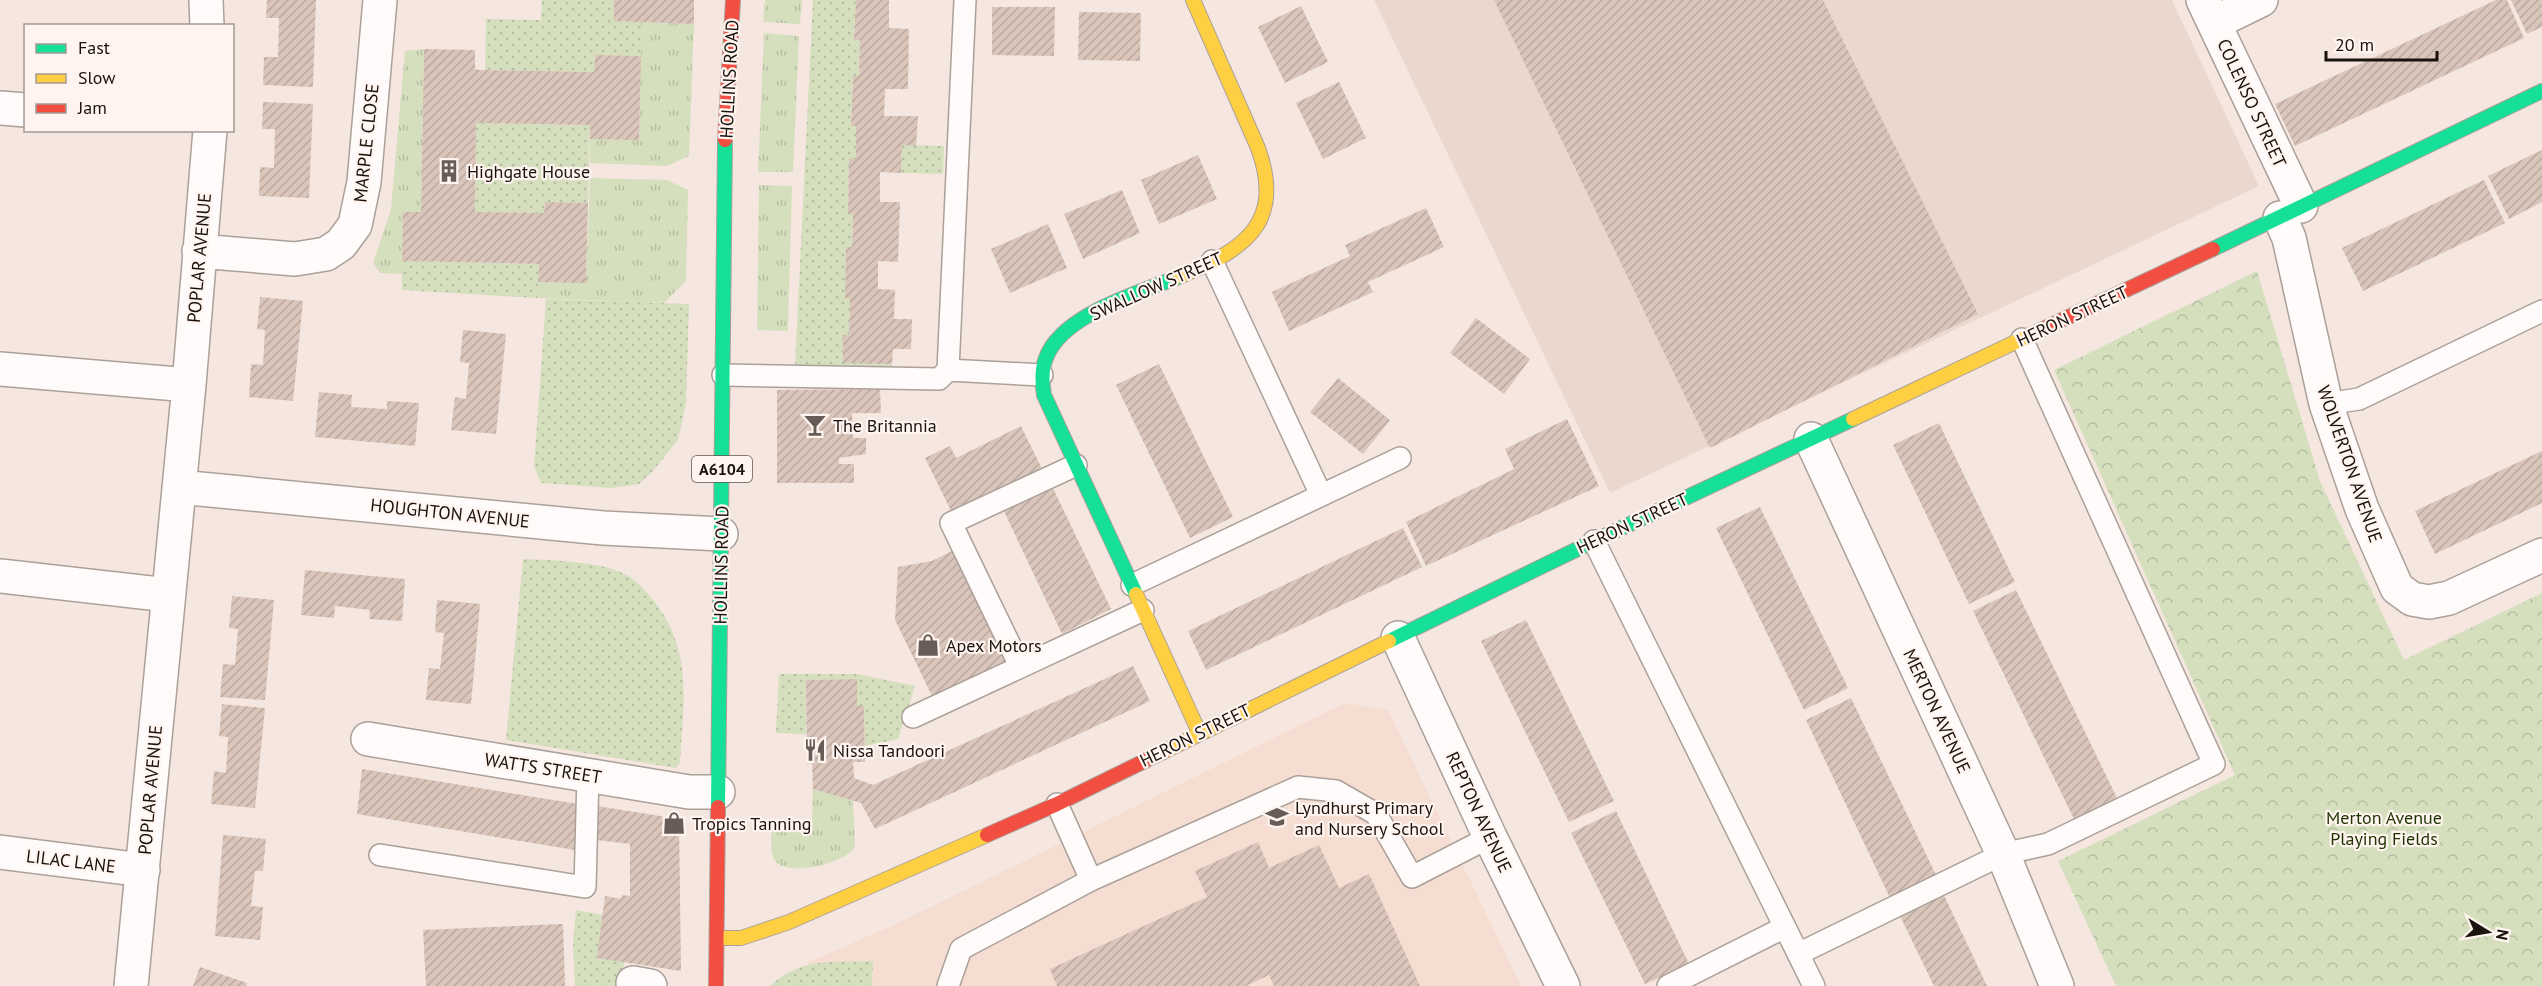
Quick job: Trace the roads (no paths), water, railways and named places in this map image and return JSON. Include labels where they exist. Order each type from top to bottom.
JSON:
[{"type":"street","points":[[206,0],[207,24]]},
{"type":"street","name":"MARPLE CLOSE","points":[[199,251],[295,259],[326,254],[341,244],[356,225],[364,182],[380,0]]},
{"type":"street","name":"HOLLINS ROAD","points":[[716,986],[725,144],[733,0]]},
{"type":"street","name":"SWALLOW STREET","points":[[1042,375],[1048,352],[1065,331],[1091,314],[1237,250],[1259,225],[1268,195],[1264,164],[1193,0]]},
{"type":"street","points":[[2209,11],[2261,0]]},
{"type":"street","name":"COLENSO STREET","points":[[2209,11],[2290,212]]},
{"type":"street","name":"HERON STREET","points":[[717,938],[741,938],[789,922],[1056,804],[1199,732],[1398,638],[1594,541],[2542,91]]},
{"type":"street","points":[[0,108],[24,110]]},
{"type":"street","name":"POPLAR AVENUE","points":[[131,986],[189,385],[210,132]]},
{"type":"street","name":"WOLVERTON AVENUE","points":[[2290,212],[2289,238],[2326,404],[2362,509],[2397,588],[2412,599],[2429,602],[2449,598],[2542,555]]},
{"type":"street","points":[[0,369],[189,385]]},
{"type":"street","points":[[1042,375],[1044,395],[1199,732]]},
{"type":"street","name":"MERTON AVENUE","points":[[1811,439],[2003,854],[2057,986]]},
{"type":"street","name":"HOUGHTON AVENUE","points":[[179,487],[603,528],[721,534]]},
{"type":"street","points":[[0,576],[168,594]]},
{"type":"street","name":"REPTON AVENUE","points":[[1398,638],[1490,837],[1563,986]]},
{"type":"street","name":"WATTS STREET","points":[[368,739],[689,792],[718,792]]},
{"type":"street","name":"LILAC LANE","points":[[0,852],[143,870]]},
{"type":"lane","points":[[723,375],[939,379],[948,370],[965,0]]},
{"type":"lane","points":[[1212,261],[1321,495]]},
{"type":"lane","points":[[2326,404],[2359,399],[2542,311]]},
{"type":"lane","points":[[1798,954],[2003,854],[2048,844],[2214,764],[2022,339]]},
{"type":"lane","points":[[948,370],[1042,375]]},
{"type":"lane","points":[[1132,585],[1400,458]]},
{"type":"lane","points":[[1020,666],[951,523],[1076,465]]},
{"type":"lane","points":[[1594,541],[1814,986]]},
{"type":"lane","points":[[913,717],[1143,610]]},
{"type":"lane","points":[[380,855],[585,887],[588,775]]},
{"type":"lane","points":[[948,986],[961,949],[1091,880],[1298,787],[1336,791],[1376,814],[1412,877],[1490,837]]},
{"type":"lane","points":[[1056,804],[1091,880]]},
{"type":"lane","points":[[1668,986],[1785,927]]},
{"type":"place","name":"Highgate House","points":[[449,171]]},
{"type":"place","name":"The Britannia","points":[[815,425]]},
{"type":"place","name":"Apex Motors","points":[[928,645]]},
{"type":"place","name":"Nissa Tandoori","points":[[815,750]]},
{"type":"place","name":"Lyndhurst Primary and Nursery School","points":[[1277,817]]},
{"type":"place","name":"Tropics Tanning","points":[[674,823]]},
{"type":"park label","name":"Merton Avenue Playing Fields","points":[[2384,827]]}]
